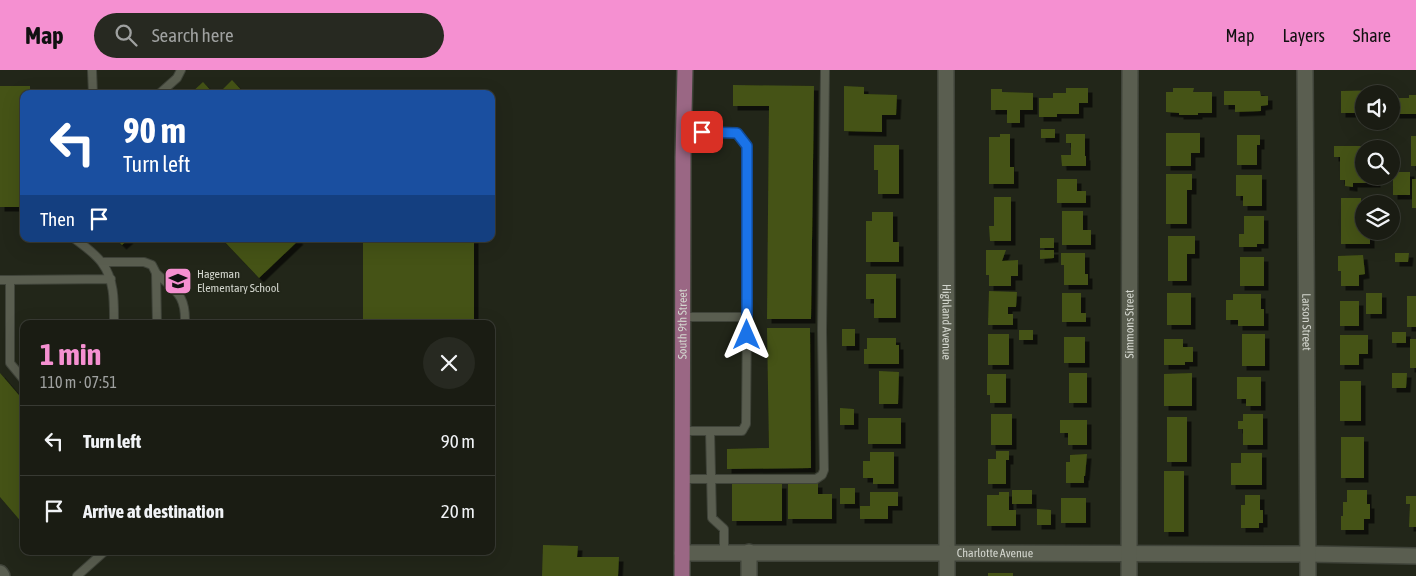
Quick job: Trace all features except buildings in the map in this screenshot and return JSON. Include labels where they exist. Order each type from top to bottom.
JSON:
[{"type":"main road","name":"South 9th Street","points":[[682,576],[685,70]]},
{"type":"street","name":"Highland Avenue","points":[[946,70],[947,576]]},
{"type":"street","name":"Simmons Street","points":[[1129,576],[1130,70]]},
{"type":"street","name":"Larson Street","points":[[1305,70],[1308,576]]},
{"type":"street","points":[[749,552],[749,576]]},
{"type":"street","name":"Charlotte Avenue","points":[[682,553],[1129,553],[1416,556]]},
{"type":"lane","points":[[92,70],[93,90]]},
{"type":"lane","points":[[164,90],[177,78],[181,70]]},
{"type":"lane","points":[[682,479],[816,479],[822,475],[824,470],[822,322],[825,70]]},
{"type":"lane","points":[[683,431],[742,431],[746,424],[747,317],[747,146],[737,133],[684,132]]},
{"type":"lane","points":[[79,242],[102,262],[111,279],[114,299],[114,320]]},
{"type":"lane","points":[[102,262],[144,262],[152,265],[156,273],[181,296],[186,309],[185,320]]},
{"type":"lane","points":[[156,273],[157,320]]},
{"type":"lane","points":[[0,280],[111,279]]},
{"type":"lane","points":[[10,280],[10,363],[20,375]]},
{"type":"lane","points":[[683,317],[747,317]]},
{"type":"lane","points":[[710,431],[712,518],[724,528],[724,552]]},
{"type":"lane","points":[[77,576],[101,555]]},
{"type":"place","name":"Hageman Elementary School","points":[[178,281]]},
{"type":"route","points":[[702,132],[737,133],[747,146],[747,335]]}]
